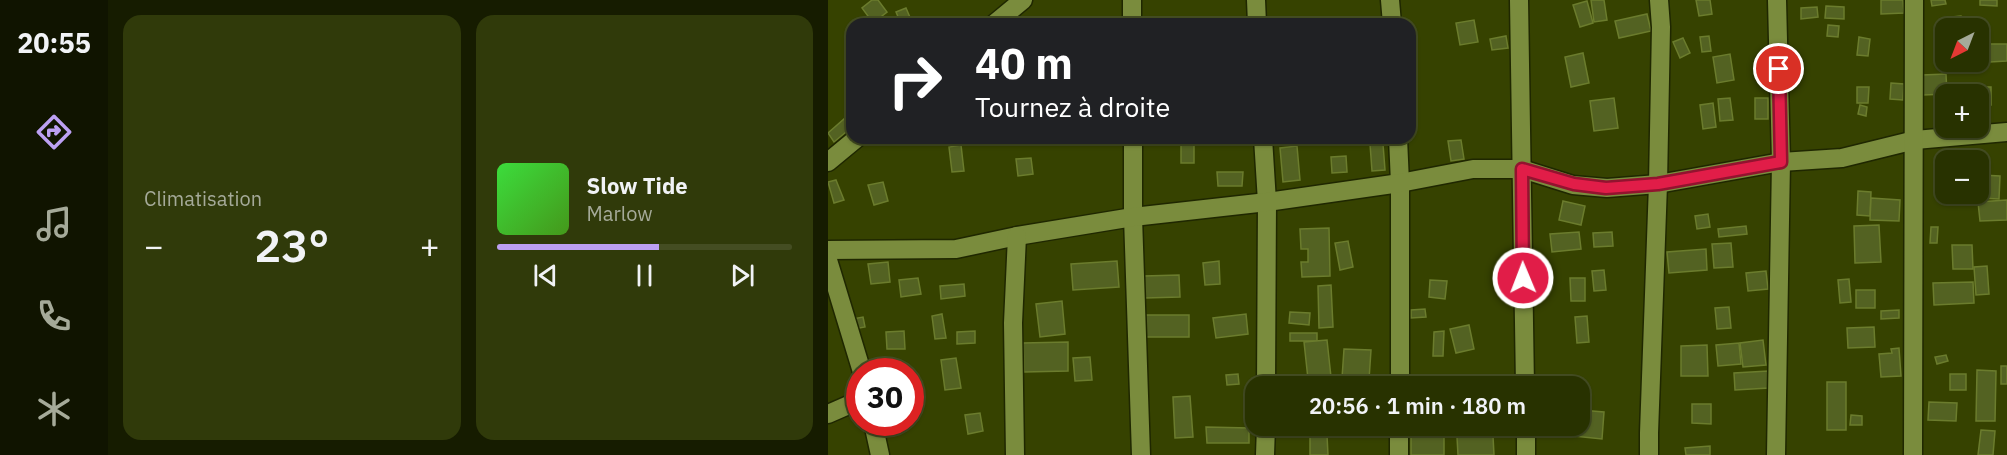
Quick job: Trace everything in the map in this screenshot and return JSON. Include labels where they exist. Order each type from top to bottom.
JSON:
[{"type":"street","points":[[1001,18],[1023,0]]},
{"type":"street","points":[[1132,0],[1132,18]]},
{"type":"street","points":[[1256,0],[1257,18]]},
{"type":"street","points":[[1390,0],[1392,18]]},
{"type":"street","points":[[1519,0],[1525,376]]},
{"type":"street","points":[[1650,455],[1658,184],[1661,27],[1659,0]]},
{"type":"street","points":[[1776,455],[1781,162],[1777,0]]},
{"type":"street","points":[[1914,0],[1914,455]]},
{"type":"street","points":[[828,250],[956,249],[1017,236],[1133,217],[1267,202],[1400,183],[1473,169],[1522,169],[1574,184],[1606,188],[1658,184],[1781,162],[1842,158],[1915,140],[2007,132]]},
{"type":"street","points":[[828,162],[850,144]]},
{"type":"street","points":[[1133,144],[1133,217],[1141,455]]},
{"type":"street","points":[[1263,144],[1267,202],[1266,376]]},
{"type":"street","points":[[1398,144],[1400,376]]},
{"type":"street","points":[[1015,455],[1012,323],[1017,236]]},
{"type":"street","points":[[828,260],[858,358]]},
{"type":"street","points":[[828,414],[846,406]]},
{"type":"street","points":[[876,436],[880,455]]},
{"type":"street","points":[[1266,436],[1266,455]]},
{"type":"street","points":[[1399,436],[1399,455]]},
{"type":"street","points":[[1526,436],[1526,455]]},
{"type":"building","points":[[872,0],[878,0],[887,12],[879,18],[869,18],[862,8]]},
{"type":"building","points":[[1591,0],[1604,0],[1607,20],[1594,22]]},
{"type":"building","points":[[1696,0],[1710,0],[1712,14],[1699,16]]},
{"type":"building","points":[[1881,0],[1903,0],[1904,13],[1881,14]]},
{"type":"building","points":[[1931,0],[1945,0],[1946,4],[1932,6]]},
{"type":"building","points":[[1980,0],[1997,0],[1997,6],[1980,5]]},
{"type":"building","points":[[1587,1],[1593,23],[1580,27],[1573,5]]},
{"type":"building","points":[[1826,6],[1844,7],[1844,19],[1825,18]]},
{"type":"building","points":[[1817,7],[1818,17],[1801,19],[1801,8]]},
{"type":"building","points":[[906,8],[910,18],[898,18],[896,12]]},
{"type":"building","points":[[1647,14],[1651,31],[1619,38],[1615,21]]},
{"type":"building","points":[[1474,20],[1478,42],[1460,45],[1456,23]]},
{"type":"building","points":[[1828,25],[1839,26],[1838,37],[1827,36]]},
{"type":"building","points":[[1506,36],[1508,48],[1492,50],[1490,39]]},
{"type":"building","points":[[1709,36],[1711,51],[1702,52],[1700,37]]},
{"type":"building","points":[[1859,37],[1870,39],[1868,56],[1857,55]]},
{"type":"building","points":[[1683,38],[1690,53],[1680,58],[1673,42]]},
{"type":"building","points":[[1990,44],[2007,44],[2007,61],[1990,62]]},
{"type":"building","points":[[1583,53],[1589,83],[1571,87],[1565,57]]},
{"type":"building","points":[[1730,54],[1734,80],[1717,83],[1713,57]]},
{"type":"building","points":[[1767,58],[1768,74],[1757,75],[1756,59]]},
{"type":"building","points":[[1946,74],[1946,84],[1935,84],[1935,94],[1923,95],[1922,75]]},
{"type":"building","points":[[1891,83],[1904,84],[1903,100],[1890,99]]},
{"type":"building","points":[[1857,87],[1869,87],[1868,103],[1857,103]]},
{"type":"building","points":[[1989,87],[1991,87],[1991,105],[1989,105]]},
{"type":"building","points":[[1614,98],[1618,128],[1594,131],[1590,101]]},
{"type":"building","points":[[1730,98],[1733,120],[1720,121],[1718,99]]},
{"type":"building","points":[[1755,98],[1768,98],[1768,119],[1755,119]]},
{"type":"building","points":[[1713,103],[1716,127],[1703,129],[1700,105]]},
{"type":"building","points":[[1860,105],[1867,107],[1866,116],[1858,114]]},
{"type":"building","points":[[846,117],[846,132],[834,142],[828,133]]},
{"type":"building","points":[[1461,140],[1464,159],[1451,161],[1448,141]]},
{"type":"building","points":[[1181,144],[1194,144],[1194,163],[1181,163]]},
{"type":"building","points":[[1370,144],[1383,144],[1385,170],[1372,171]]},
{"type":"building","points":[[961,145],[964,171],[952,172],[949,147]]},
{"type":"building","points":[[1297,146],[1300,180],[1283,182],[1280,148]]},
{"type":"building","points":[[1346,156],[1347,172],[1332,173],[1331,157]]},
{"type":"building","points":[[1031,158],[1033,174],[1018,176],[1016,159]]},
{"type":"building","points":[[1217,172],[1243,172],[1242,186],[1218,186]]},
{"type":"building","points":[[1989,175],[2000,176],[1999,199],[1989,198]]},
{"type":"building","points":[[836,180],[844,200],[834,203],[828,182]]},
{"type":"building","points":[[883,182],[888,201],[874,205],[868,185]]},
{"type":"building","points":[[1858,191],[1871,192],[1870,216],[1857,215]]},
{"type":"building","points":[[1871,198],[1900,200],[1899,221],[1870,220]]},
{"type":"building","points":[[2007,200],[2007,220],[1980,221],[1978,204],[1989,204],[1989,201]]},
{"type":"building","points":[[1563,201],[1585,206],[1581,225],[1559,220]]},
{"type":"building","points":[[1708,214],[1710,227],[1697,229],[1695,216]]},
{"type":"building","points":[[1879,225],[1881,262],[1855,263],[1854,226]]},
{"type":"building","points":[[1746,226],[1747,234],[1719,237],[1718,229]]},
{"type":"building","points":[[1931,227],[1938,227],[1937,243],[1930,243]]},
{"type":"building","points":[[1329,228],[1330,276],[1302,277],[1301,262],[1308,262],[1308,249],[1301,249],[1300,229]]},
{"type":"building","points":[[1579,232],[1581,249],[1552,252],[1550,234]]},
{"type":"building","points":[[1612,232],[1613,246],[1594,247],[1593,233]]},
{"type":"building","points":[[1348,241],[1353,267],[1340,270],[1335,243]]},
{"type":"building","points":[[1731,243],[1733,267],[1714,268],[1712,244]]},
{"type":"building","points":[[1952,245],[1972,245],[1973,269],[1953,269]]},
{"type":"building","points":[[1706,249],[1707,270],[1669,273],[1667,252]]},
{"type":"building","points":[[1117,261],[1119,287],[1073,290],[1071,264]]},
{"type":"building","points":[[1219,261],[1220,284],[1205,285],[1203,263]]},
{"type":"building","points":[[888,262],[890,282],[871,284],[868,264]]},
{"type":"building","points":[[1987,266],[1989,294],[1976,295],[1974,267]]},
{"type":"building","points":[[1604,270],[1606,290],[1594,291],[1592,271]]},
{"type":"building","points":[[1766,271],[1768,289],[1748,291],[1746,273]]},
{"type":"building","points":[[1179,275],[1180,297],[1145,298],[1144,276]]},
{"type":"building","points":[[918,278],[921,294],[901,297],[899,280]]},
{"type":"building","points":[[1570,278],[1585,278],[1585,301],[1571,301]]},
{"type":"building","points":[[1849,279],[1851,302],[1840,303],[1838,280]]},
{"type":"building","points":[[1430,280],[1447,281],[1445,299],[1429,297]]},
{"type":"building","points":[[1973,282],[1974,303],[1934,305],[1933,283]]},
{"type":"building","points":[[964,284],[965,296],[941,299],[940,286]]},
{"type":"building","points":[[1331,285],[1333,327],[1319,328],[1318,286]]},
{"type":"building","points":[[1856,290],[1875,290],[1875,308],[1856,308]]},
{"type":"building","points":[[1062,301],[1065,334],[1040,337],[1036,304]]},
{"type":"building","points":[[1729,307],[1731,328],[1717,329],[1715,308]]},
{"type":"building","points":[[1425,309],[1426,317],[1411,318],[1411,310]]},
{"type":"building","points":[[1899,310],[1899,318],[1881,319],[1881,311]]},
{"type":"building","points":[[1290,312],[1310,313],[1309,325],[1289,323]]},
{"type":"building","points":[[942,314],[946,338],[935,339],[932,316]]},
{"type":"building","points":[[1246,314],[1248,334],[1216,338],[1213,318]]},
{"type":"building","points":[[1143,315],[1189,315],[1189,337],[1144,337]]},
{"type":"building","points":[[1587,316],[1589,342],[1577,343],[1575,317]]},
{"type":"building","points":[[863,317],[865,327],[843,331],[841,321]]},
{"type":"building","points":[[1469,325],[1474,349],[1456,353],[1450,329]]},
{"type":"building","points":[[1874,327],[1875,347],[1848,348],[1847,328]]},
{"type":"building","points":[[904,331],[905,349],[887,349],[886,332]]},
{"type":"building","points":[[975,331],[975,343],[957,344],[957,332]]},
{"type":"building","points":[[1444,331],[1443,356],[1433,356],[1434,332]]},
{"type":"building","points":[[1290,333],[1317,333],[1317,341],[1290,341]]},
{"type":"building","points":[[1327,340],[1331,376],[1308,376],[1304,342]]},
{"type":"building","points":[[1763,340],[1766,365],[1743,367],[1740,343]]},
{"type":"building","points":[[1068,342],[1068,371],[1024,372],[1023,343]]},
{"type":"building","points":[[1739,343],[1741,364],[1718,366],[1716,345]]},
{"type":"building","points":[[1707,345],[1708,376],[1681,376],[1681,346]]},
{"type":"building","points":[[1899,348],[1901,376],[1881,377],[1879,354],[1892,353],[1891,349]]},
{"type":"building","points":[[1344,349],[1371,350],[1369,376],[1342,376]]},
{"type":"building","points":[[1946,355],[1948,361],[1937,364],[1935,357]]},
{"type":"building","points":[[1090,357],[1092,380],[1075,381],[1073,358]]},
{"type":"building","points":[[956,358],[961,388],[945,390],[941,360]]},
{"type":"building","points":[[2001,366],[2007,366],[2007,384],[2001,384]]},
{"type":"building","points":[[1977,370],[1996,371],[1995,421],[1976,421]]},
{"type":"building","points":[[1768,371],[1769,388],[1735,390],[1734,373]]},
{"type":"building","points":[[1238,374],[1239,384],[1227,385],[1226,375]]},
{"type":"building","points":[[1950,374],[1966,374],[1966,390],[1950,390]]},
{"type":"building","points":[[1827,382],[1846,382],[1846,430],[1827,430]]},
{"type":"building","points":[[1190,396],[1193,437],[1175,438],[1173,397]]},
{"type":"building","points":[[1929,402],[1957,403],[1956,421],[1928,420]]},
{"type":"building","points":[[1692,404],[1711,404],[1711,424],[1692,423]]},
{"type":"building","points":[[1590,411],[1604,412],[1602,439],[1574,436],[1590,436]]},
{"type":"building","points":[[980,413],[983,431],[968,434],[965,415]]},
{"type":"building","points":[[1851,415],[1862,416],[1862,425],[1850,425]]},
{"type":"building","points":[[1206,427],[1245,428],[1245,436],[1249,436],[1249,443],[1207,443]]},
{"type":"building","points":[[1981,430],[1995,431],[1993,455],[1978,455]]},
{"type":"building","points":[[1310,436],[1327,436],[1328,455],[1310,455]]},
{"type":"building","points":[[1411,436],[1444,436],[1444,455],[1411,455]]},
{"type":"building","points":[[1493,436],[1494,455],[1458,455],[1457,437]]},
{"type":"building","points":[[1710,446],[1710,455],[1686,455],[1685,448]]},
{"type":"route","points":[[1523,278],[1522,169],[1574,184],[1606,188],[1658,184],[1781,162],[1779,69]]}]
